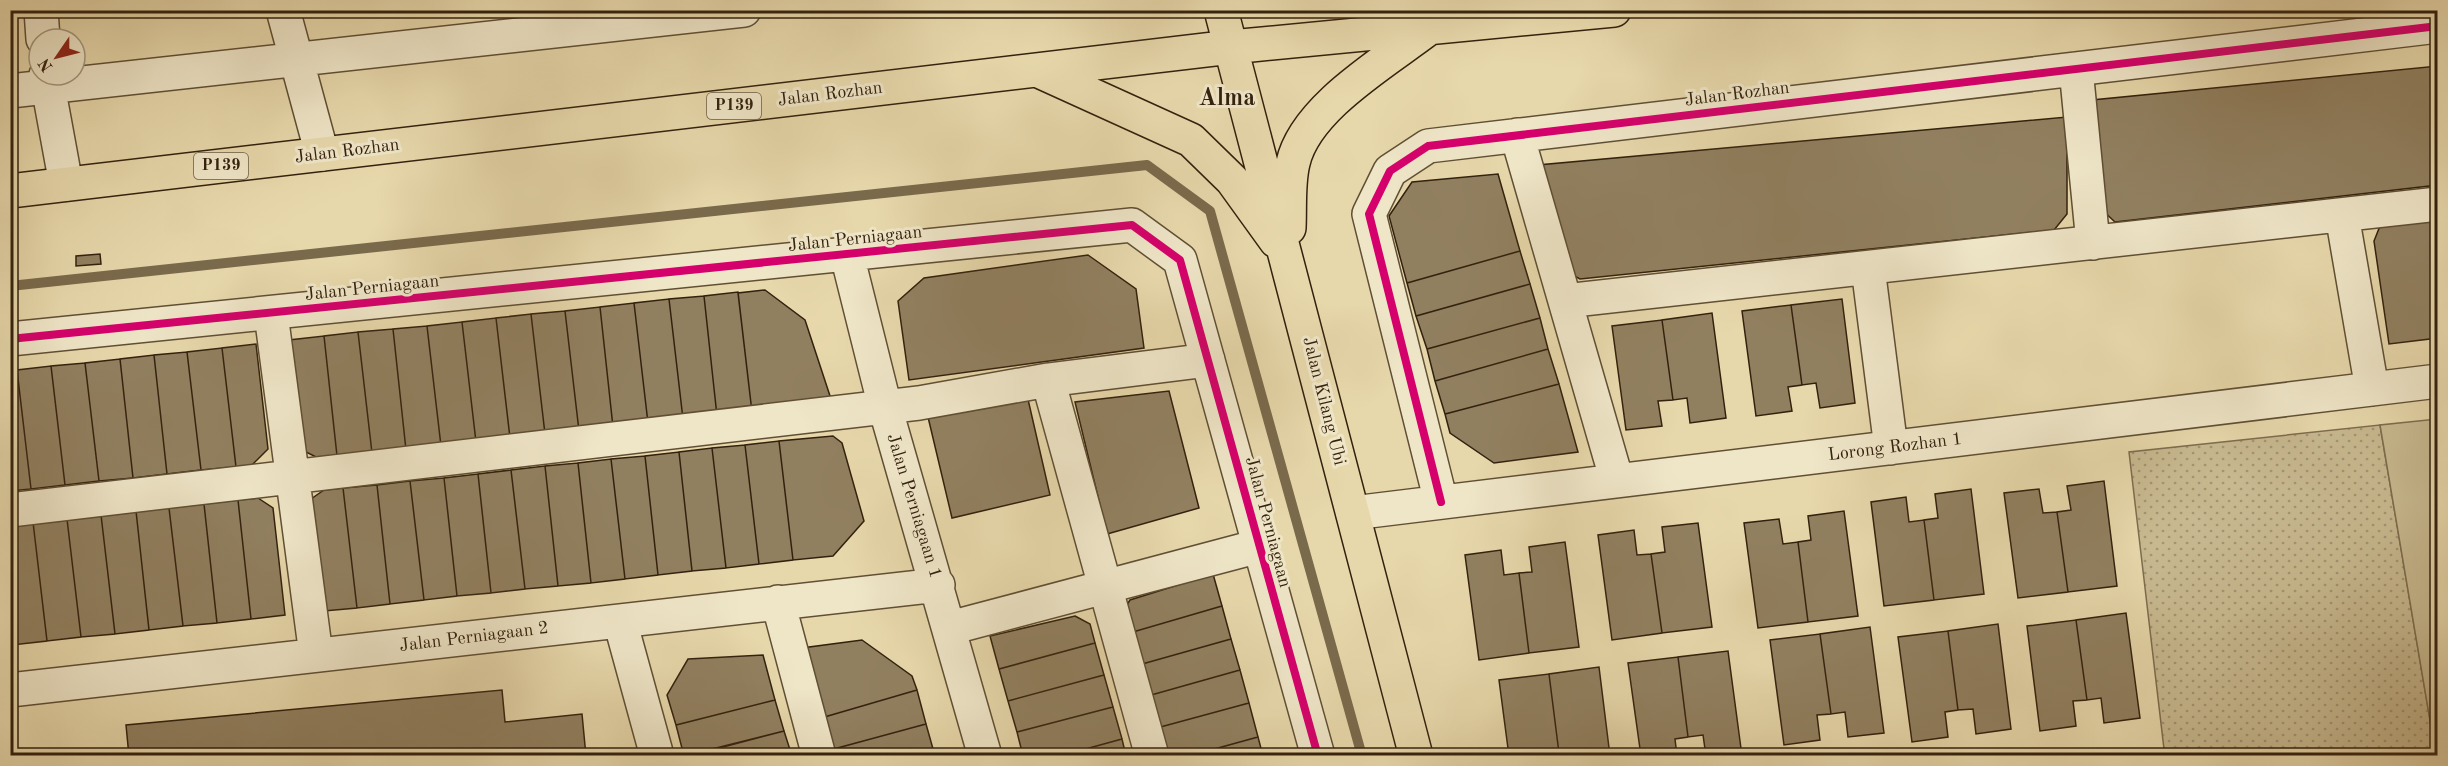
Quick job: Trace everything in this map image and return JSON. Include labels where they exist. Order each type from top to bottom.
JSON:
[{"type":"main road","name":"Jalan Kilang Ubi","points":[[1221,10],[1288,257],[1416,756]]},
{"type":"main road","name":"Jalan Rozhan","points":[[10,191],[1231,47],[1614,10]]},
{"type":"main road","points":[[1288,257],[1293,163],[1310,125],[1344,93],[1428,29]]},
{"type":"main road","points":[[1037,70],[1191,140],[1232,180],[1288,257]]},
{"type":"street","points":[[41,10],[42,27]]},
{"type":"street","points":[[283,10],[322,154]]},
{"type":"street","points":[[87,77],[295,59],[744,10]]},
{"type":"street","name":"Jalan Rozhan","points":[[1442,502],[1370,214],[1390,171],[1428,146],[2076,69],[2391,21],[2438,26]]},
{"type":"street","points":[[2076,69],[2094,243]]},
{"type":"street","points":[[10,91],[27,86]]},
{"type":"street","points":[[47,87],[66,184]]},
{"type":"street","points":[[1517,135],[1617,481]]},
{"type":"street","points":[[1565,302],[2438,204]]},
{"type":"street","points":[[2342,215],[2372,389]]},
{"type":"street","name":"Jalan Perniagaan","points":[[10,339],[1132,225],[1180,260],[1318,756]]},
{"type":"street","name":"Jalan Perniagaan 1","points":[[847,255],[885,407],[938,585],[985,756]]},
{"type":"street","points":[[1868,268],[1891,448]]},
{"type":"street","points":[[271,314],[316,655]]},
{"type":"street","points":[[10,510],[885,407],[1048,380],[1208,360]]},
{"type":"street","points":[[1048,380],[1152,756]]},
{"type":"street","name":"Lorong Rozhan 1","points":[[1353,513],[2438,381]]},
{"type":"street","points":[[950,628],[1260,546]]},
{"type":"street","name":"Jalan Perniagaan 2","points":[[10,690],[938,585]]},
{"type":"street","points":[[778,602],[819,756]]},
{"type":"street","points":[[620,621],[657,756]]},
{"type":"shaded area","points":[[2437,419],[2438,755],[2436,756],[2380,425]]},
{"type":"shaded area","points":[[2380,425],[2436,755],[2176,756],[2164,749],[2129,452]]},
{"type":"building","points":[[2438,66],[2438,185],[2115,222],[2100,208],[2092,100]]},
{"type":"building","points":[[2067,117],[2067,214],[2054,230],[1580,279],[1565,271],[1538,165]]},
{"type":"building","points":[[1498,174],[1520,251],[1407,283],[1389,216],[1412,182]]},
{"type":"building","points":[[2438,219],[2438,338],[2389,344],[2374,241],[2380,226]]},
{"type":"building","points":[[1520,251],[1530,284],[1416,316],[1407,283]]},
{"type":"building","points":[[100,254],[101,264],[76,266],[76,256]]},
{"type":"building","points":[[1088,255],[1136,289],[1144,348],[909,380],[898,301],[924,278]]},
{"type":"building","points":[[1530,284],[1540,318],[1427,349],[1416,316]]},
{"type":"building","points":[[765,290],[805,320],[831,399],[752,412],[738,293]]},
{"type":"building","points":[[738,292],[752,412],[717,416],[704,296]]},
{"type":"building","points":[[704,296],[717,416],[683,419],[669,299]]},
{"type":"building","points":[[669,299],[683,419],[648,423],[634,303]]},
{"type":"building","points":[[1842,299],[1855,403],[1820,408],[1816,383],[1802,385],[1791,305]]},
{"type":"building","points":[[634,303],[648,423],[613,427],[600,307]]},
{"type":"building","points":[[1791,305],[1802,385],[1788,387],[1792,411],[1756,416],[1742,311]]},
{"type":"building","points":[[600,307],[613,427],[579,431],[565,311]]},
{"type":"building","points":[[565,311],[579,431],[545,434],[531,314]]},
{"type":"building","points":[[1712,313],[1726,418],[1690,423],[1687,398],[1673,400],[1662,320]]},
{"type":"building","points":[[531,314],[545,434],[510,438],[496,318]]},
{"type":"building","points":[[496,318],[510,438],[476,442],[462,322]]},
{"type":"building","points":[[1540,318],[1548,349],[1435,381],[1427,349]]},
{"type":"building","points":[[1662,320],[1673,400],[1658,401],[1662,426],[1626,430],[1612,326]]},
{"type":"building","points":[[462,322],[476,442],[441,446],[427,326]]},
{"type":"building","points":[[427,326],[441,446],[406,450],[393,329]]},
{"type":"building","points":[[393,329],[406,450],[372,453],[358,332]]},
{"type":"building","points":[[358,332],[372,453],[337,456],[324,336]]},
{"type":"building","points":[[324,336],[337,456],[320,459],[302,450],[289,340]]},
{"type":"building","points":[[256,344],[268,449],[252,465],[236,467],[222,348]]},
{"type":"building","points":[[222,348],[236,467],[201,470],[187,352]]},
{"type":"building","points":[[1548,349],[1559,384],[1445,414],[1435,381]]},
{"type":"building","points":[[187,352],[201,470],[167,474],[154,355]]},
{"type":"building","points":[[154,355],[167,474],[133,478],[120,359]]},
{"type":"building","points":[[120,359],[133,478],[99,481],[85,363]]},
{"type":"building","points":[[85,363],[99,481],[65,485],[51,366]]},
{"type":"building","points":[[51,366],[65,485],[31,489],[17,370]]},
{"type":"building","points":[[17,370],[31,489],[10,491],[10,371]]},
{"type":"building","points":[[1559,384],[1578,452],[1494,463],[1450,433],[1445,414]]},
{"type":"building","points":[[1169,391],[1199,508],[1107,534],[1075,402]]},
{"type":"building","points":[[1027,395],[1050,495],[952,518],[928,417]]},
{"type":"building","points":[[833,436],[842,443],[864,521],[833,556],[793,560],[779,441]]},
{"type":"building","points":[[779,441],[793,560],[759,564],[745,445]]},
{"type":"building","points":[[745,445],[759,564],[726,568],[712,448]]},
{"type":"building","points":[[712,448],[726,568],[692,571],[679,452]]},
{"type":"building","points":[[679,452],[692,571],[658,575],[645,456]]},
{"type":"building","points":[[645,456],[658,575],[625,579],[611,459]]},
{"type":"building","points":[[611,459],[625,579],[591,583],[578,463]]},
{"type":"building","points":[[578,463],[591,583],[558,586],[545,466]]},
{"type":"building","points":[[545,466],[558,586],[525,589],[511,470]]},
{"type":"building","points":[[511,470],[525,589],[491,593],[478,474]]},
{"type":"building","points":[[478,474],[491,593],[457,596],[444,478]]},
{"type":"building","points":[[444,478],[457,596],[424,600],[410,481]]},
{"type":"building","points":[[410,481],[424,600],[390,604],[377,485]]},
{"type":"building","points":[[2104,481],[2117,586],[2068,592],[2057,512],[2071,510],[2067,486]]},
{"type":"building","points":[[377,485],[390,604],[357,608],[343,488]]},
{"type":"building","points":[[343,488],[357,608],[324,611],[311,499],[324,490]]},
{"type":"building","points":[[1971,489],[1984,594],[1934,600],[1924,520],[1938,518],[1935,494]]},
{"type":"building","points":[[2039,489],[2043,513],[2057,512],[2068,592],[2018,598],[2004,493]]},
{"type":"building","points":[[1906,497],[1909,522],[1924,520],[1934,600],[1884,606],[1871,502]]},
{"type":"building","points":[[258,498],[273,508],[285,615],[251,619],[238,500]]},
{"type":"building","points":[[238,500],[251,619],[217,623],[204,504]]},
{"type":"building","points":[[204,504],[217,623],[183,626],[169,508]]},
{"type":"building","points":[[169,508],[183,626],[149,630],[136,511]]},
{"type":"building","points":[[136,511],[149,630],[115,634],[101,515]]},
{"type":"building","points":[[1844,511],[1858,616],[1808,622],[1798,542],[1811,540],[1808,516]]},
{"type":"building","points":[[101,515],[115,634],[81,637],[67,519]]},
{"type":"building","points":[[67,519],[81,637],[47,641],[33,522]]},
{"type":"building","points":[[1779,519],[1783,544],[1798,542],[1808,622],[1758,628],[1744,523]]},
{"type":"building","points":[[33,522],[47,641],[12,645],[10,525]]},
{"type":"building","points":[[1698,523],[1712,627],[1662,633],[1651,554],[1665,552],[1662,527]]},
{"type":"building","points":[[1634,530],[1637,555],[1651,554],[1662,633],[1612,640],[1598,535]]},
{"type":"building","points":[[1565,542],[1579,647],[1529,653],[1519,573],[1532,572],[1529,547]]},
{"type":"building","points":[[1501,550],[1504,575],[1519,573],[1529,653],[1479,660],[1465,555]]},
{"type":"building","points":[[1213,574],[1222,606],[1126,634],[1121,614],[1130,600]]},
{"type":"building","points":[[1222,606],[1231,639],[1135,666],[1126,634]]},
{"type":"building","points":[[2126,613],[2140,718],[2104,723],[2101,698],[2087,700],[2076,620]]},
{"type":"building","points":[[1075,616],[1090,624],[1095,643],[999,669],[990,636]]},
{"type":"building","points":[[2076,620],[2087,700],[2073,701],[2076,726],[2040,731],[2027,626]]},
{"type":"building","points":[[1998,624],[2011,729],[1976,734],[1973,709],[1958,710],[1948,631]]},
{"type":"building","points":[[1870,627],[1884,733],[1848,737],[1845,712],[1831,714],[1820,634]]},
{"type":"building","points":[[1948,631],[1958,710],[1945,712],[1948,737],[1912,742],[1898,637]]},
{"type":"building","points":[[1820,634],[1831,714],[1817,715],[1820,740],[1784,745],[1770,640]]},
{"type":"building","points":[[1231,639],[1240,670],[1144,697],[1135,666]]},
{"type":"building","points":[[862,640],[912,676],[917,690],[821,718],[802,648]]},
{"type":"building","points":[[1095,643],[1104,675],[1008,701],[999,669]]},
{"type":"building","points":[[1728,651],[1742,756],[1706,756],[1703,735],[1688,737],[1678,657]]},
{"type":"building","points":[[763,655],[775,700],[676,725],[667,695],[688,659]]},
{"type":"building","points":[[1678,657],[1688,737],[1675,739],[1677,756],[1641,756],[1628,663]]},
{"type":"building","points":[[1599,667],[1610,756],[1559,753],[1549,674]]},
{"type":"building","points":[[1240,670],[1249,703],[1153,729],[1144,697]]},
{"type":"building","points":[[1549,674],[1559,753],[1509,756],[1499,680]]},
{"type":"building","points":[[1104,675],[1113,707],[1017,732],[1008,701]]},
{"type":"building","points":[[502,690],[505,722],[582,714],[586,756],[129,756],[126,725]]},
{"type":"building","points":[[917,690],[926,724],[830,750],[821,718]]},
{"type":"building","points":[[775,700],[784,731],[684,756],[676,725]]},
{"type":"building","points":[[1249,703],[1258,737],[1189,756],[1160,756],[1153,729]]},
{"type":"building","points":[[1113,707],[1122,739],[1060,756],[1023,756],[1017,732]]},
{"type":"building","points":[[926,724],[935,756],[831,756],[830,750]]},
{"type":"building","points":[[784,731],[792,756],[689,756]]},
{"type":"building","points":[[1258,737],[1263,756],[1189,756]]},
{"type":"building","points":[[1122,739],[1126,756],[1060,756]]},
{"type":"waterway","points":[[10,286],[1147,165],[1210,211],[1362,756]]},
{"type":"cycle path","points":[[1441,502],[1369,214],[1390,171],[1428,146],[2438,26]]},
{"type":"cycle path","points":[[10,339],[1132,225],[1180,260],[1318,756]]},
{"type":"district","name":"Alma","points":[[1227,99]]}]
